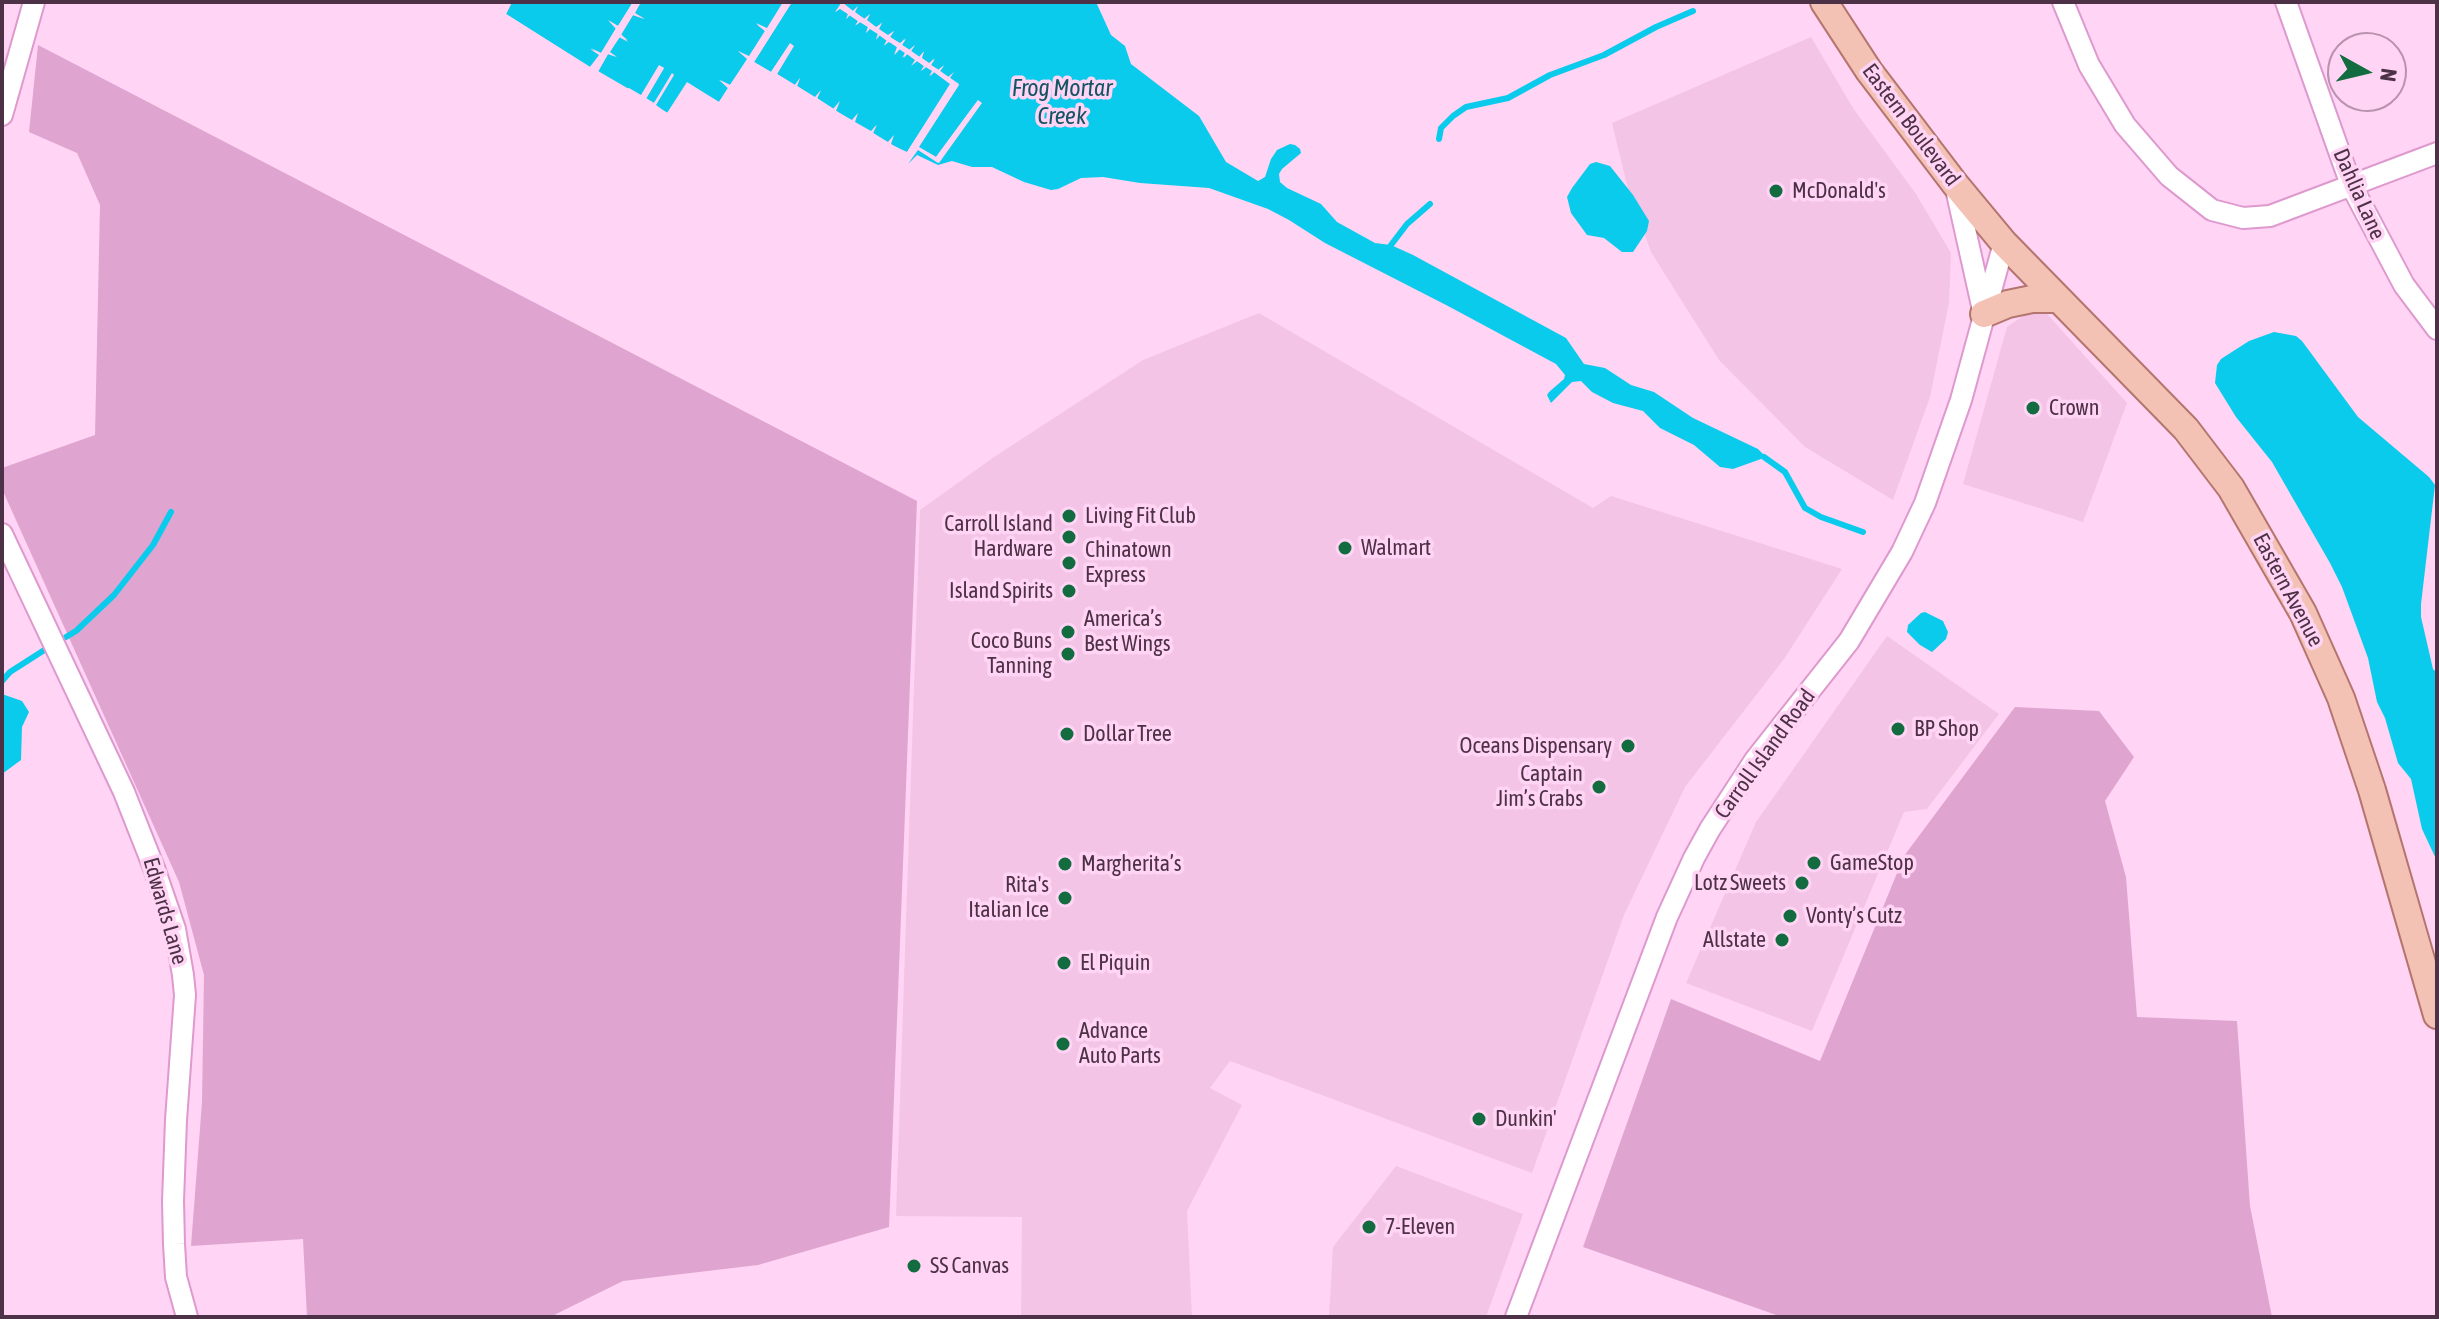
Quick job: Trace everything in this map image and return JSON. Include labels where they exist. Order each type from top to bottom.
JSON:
[{"type":"main road","name":"Eastern Boulevard","points":[[1824,2],[1869,71],[2004,243]]},
{"type":"main road","name":"Eastern Avenue","points":[[2004,243],[2149,390],[2212,461],[2277,565],[2303,613],[2341,698],[2437,1015]]},
{"type":"main road","points":[[1984,314],[2032,299],[2058,299]]},
{"type":"street","points":[[2,115],[34,2]]},
{"type":"street","points":[[2063,2],[2089,65],[2125,125],[2169,176],[2212,210],[2243,218],[2270,216],[2437,153]]},
{"type":"street","name":"Dahlia Lane","points":[[2292,4],[2351,185],[2404,285],[2437,329]]},
{"type":"street","points":[[1955,184],[1984,314]]},
{"type":"street","name":"Carroll Island Road","points":[[1516,1317],[1684,879],[1710,829],[1749,769],[1849,641],[1902,552],[1925,503],[1949,441],[2004,243]]},
{"type":"street","name":"Edwards Lane","points":[[2,534],[127,801],[175,929],[185,995],[175,1147],[174,1244],[176,1277],[187,1317]]},
{"type":"shaded area","points":[[1811,37],[1853,108],[1916,194],[1951,253],[1949,303],[1930,397],[1893,500],[1805,447],[1719,360],[1651,252],[1628,189],[1612,123]]},
{"type":"shaded area","points":[[38,45],[917,501],[889,1227],[758,1265],[623,1281],[550,1317],[307,1317],[303,1239],[191,1246],[202,1102],[204,975],[179,882],[2,489],[2,468],[95,435],[100,205],[77,153],[29,132]]},
{"type":"shaded area","points":[[2039,305],[2127,403],[2083,522],[1963,484],[2007,327]]},
{"type":"shaded area","points":[[1259,313],[1593,508],[1611,496],[1842,569],[1784,659],[1685,787],[1624,915],[1532,1173],[1230,1061],[1210,1088],[1242,1105],[1187,1211],[1192,1317],[1021,1317],[1022,1217],[896,1216],[920,510],[994,457],[1143,360]]},
{"type":"shaded area","points":[[1887,636],[1999,714],[1927,809],[1904,812],[1812,1031],[1686,983],[1756,822]]},
{"type":"shaded area","points":[[2015,707],[2099,711],[2134,757],[2105,801],[2126,877],[2137,1017],[2237,1021],[2250,1206],[2272,1317],[1782,1317],[1583,1247],[1671,999],[1820,1061],[1904,856]]},
{"type":"shaded area","points":[[1396,1166],[1523,1214],[1486,1317],[1329,1317],[1333,1247]]},
{"type":"water","points":[[512,2],[633,2],[618,26],[609,21],[616,28],[601,53],[591,48],[600,55],[590,67],[506,14]]},
{"type":"water","points":[[641,2],[783,3],[767,29],[756,24],[765,31],[749,57],[738,51],[748,59],[730,85],[720,80],[728,88],[719,102],[688,84],[668,113],[655,106],[673,74],[654,103],[646,99],[664,68],[659,66],[641,96],[598,71],[608,54],[616,57],[609,53],[620,37],[628,40],[621,35],[633,15],[644,19],[634,13]]},
{"type":"water","name":"Frog Mortar Creek","points":[[792,2],[842,2],[836,12],[840,8],[848,14],[847,19],[849,15],[858,21],[856,25],[860,22],[868,27],[866,33],[869,28],[878,34],[876,39],[879,35],[887,41],[884,46],[889,41],[898,48],[895,55],[899,49],[905,53],[904,58],[907,54],[916,60],[912,65],[917,61],[924,66],[921,71],[926,67],[933,71],[930,77],[934,72],[951,84],[907,152],[890,144],[893,136],[888,143],[873,133],[876,125],[871,132],[854,122],[857,114],[852,121],[835,110],[839,102],[834,109],[817,98],[820,91],[815,98],[797,86],[800,78],[795,85],[777,74],[793,46],[790,44],[771,72],[754,62]]},
{"type":"water","name":"Frog Mortar Creek","points":[[844,2],[1096,2],[1111,35],[1125,46],[1131,64],[1199,116],[1226,162],[1258,181],[1265,177],[1277,150],[1295,145],[1301,153],[1282,169],[1280,182],[1321,204],[1337,222],[1375,243],[1391,245],[1413,255],[1566,338],[1584,364],[1605,368],[1631,385],[1654,392],[1693,418],[1758,449],[1764,455],[1761,459],[1733,469],[1720,467],[1694,445],[1660,428],[1643,411],[1613,403],[1592,392],[1581,381],[1572,382],[1551,403],[1547,395],[1565,375],[1556,364],[1325,243],[1268,209],[1209,188],[1103,177],[1081,178],[1051,190],[992,167],[972,167],[952,161],[938,165],[917,155],[908,164],[917,149],[938,163],[978,100],[936,157],[918,147],[959,84],[940,71],[944,66],[939,70],[931,65],[934,58],[929,64],[921,58],[924,52],[920,57],[911,51],[915,45],[910,50],[902,45],[905,38],[900,44],[890,37],[894,31],[888,36],[878,29],[882,22],[877,28],[866,20],[870,14],[865,19],[854,12],[858,6],[853,11]]},
{"type":"water","points":[[1596,162],[1610,166],[1649,221],[1647,231],[1633,252],[1622,252],[1604,238],[1587,235],[1571,213],[1567,197],[1590,164]]},
{"type":"water","points":[[2274,332],[2296,336],[2302,341],[2358,417],[2435,485],[2421,617],[2433,669],[2437,673],[2437,861],[2422,829],[2411,779],[2398,763],[2377,702],[2368,658],[2342,587],[2272,462],[2236,417],[2215,383],[2217,365],[2221,359],[2249,341]]},
{"type":"water","points":[[1925,612],[1943,621],[1948,632],[1946,639],[1932,652],[1907,632],[1908,625]]},
{"type":"water","points":[[2,694],[22,701],[29,712],[22,727],[21,760],[2,774]]},
{"type":"pier","points":[[482,2],[498,9],[504,2],[512,2],[506,14],[590,67],[599,55],[590,49],[601,53],[616,29],[608,20],[618,26],[633,2],[641,2],[635,13],[645,19],[633,15],[621,34],[628,42],[619,37],[610,52],[617,57],[608,54],[598,72],[641,95],[659,65],[664,68],[646,98],[654,103],[672,73],[674,75],[656,105],[667,113],[687,82],[719,102],[728,88],[719,80],[730,85],[747,59],[738,51],[749,56],[765,31],[756,23],[767,28],[783,2],[792,2],[754,62],[771,72],[790,43],[794,46],[777,74],[795,85],[800,78],[797,86],[815,97],[821,90],[817,99],[833,109],[840,101],[836,111],[852,120],[858,113],[855,122],[871,131],[877,125],[873,133],[888,142],[894,135],[891,144],[904,152],[907,152],[950,84],[934,72],[929,76],[932,71],[926,67],[921,71],[924,66],[917,61],[911,66],[915,60],[907,54],[902,58],[905,53],[900,49],[894,55],[897,47],[889,42],[884,45],[887,40],[880,35],[876,40],[878,34],[870,29],[866,33],[868,27],[860,22],[855,26],[858,21],[850,15],[846,19],[848,14],[840,9],[835,12],[842,2],[853,11],[858,6],[855,12],[864,19],[870,14],[867,20],[876,27],[882,23],[879,29],[888,35],[894,31],[890,37],[900,43],[906,39],[902,45],[909,50],[915,45],[911,51],[919,57],[924,51],[922,58],[929,63],[935,59],[931,65],[938,70],[944,65],[940,71],[948,77],[954,72],[950,78],[959,85],[919,147],[936,157],[978,100],[982,103],[939,163],[918,150],[905,168],[899,165],[902,156],[750,63],[721,105],[717,106],[687,88],[667,117]]},
{"type":"waterway","points":[[1439,139],[1441,128],[1466,107],[1508,98],[1550,75],[1604,55],[1693,11]]},
{"type":"waterway","points":[[1391,245],[1407,224],[1430,204]]},
{"type":"waterway","name":"Frog Mortar Creek","points":[[1764,457],[1785,472],[1805,508],[1863,532]]},
{"type":"waterway","points":[[66,637],[114,595],[153,545],[171,512]]},
{"type":"waterway","points":[[2,681],[10,672],[49,647]]},
{"type":"place","name":"McDonald's","points":[[1776,191]]},
{"type":"place","name":"Crown","points":[[2033,408]]},
{"type":"place","name":"Living Fit Club","points":[[1069,516]]},
{"type":"place","name":"Carroll Island Hardware","points":[[1069,537]]},
{"type":"place","name":"Walmart","points":[[1345,548]]},
{"type":"place","name":"Chinatown Express","points":[[1069,563]]},
{"type":"place","name":"Island Spirits","points":[[1069,591]]},
{"type":"place","name":"America’s Best Wings","points":[[1068,632]]},
{"type":"place","name":"Coco Buns Tanning","points":[[1068,654]]},
{"type":"place","name":"BP Shop","points":[[1898,729]]},
{"type":"place","name":"Dollar Tree","points":[[1067,734]]},
{"type":"place","name":"Oceans Dispensary","points":[[1628,746]]},
{"type":"place","name":"Captain Jim’s Crabs","points":[[1599,787]]},
{"type":"place","name":"GameStop","points":[[1814,863]]},
{"type":"place","name":"Margherita’s","points":[[1065,864]]},
{"type":"place","name":"Lotz Sweets","points":[[1802,883]]},
{"type":"place","name":"Rita's Italian Ice","points":[[1065,898]]},
{"type":"place","name":"Vonty’s Cutz","points":[[1790,916]]},
{"type":"place","name":"Allstate","points":[[1782,940]]},
{"type":"place","name":"El Piquin","points":[[1064,963]]},
{"type":"place","name":"Advance Auto Parts","points":[[1063,1044]]},
{"type":"place","name":"Dunkin'","points":[[1479,1119]]},
{"type":"place","name":"7-Eleven","points":[[1369,1227]]},
{"type":"place","name":"SS Canvas","points":[[914,1266]]}]
